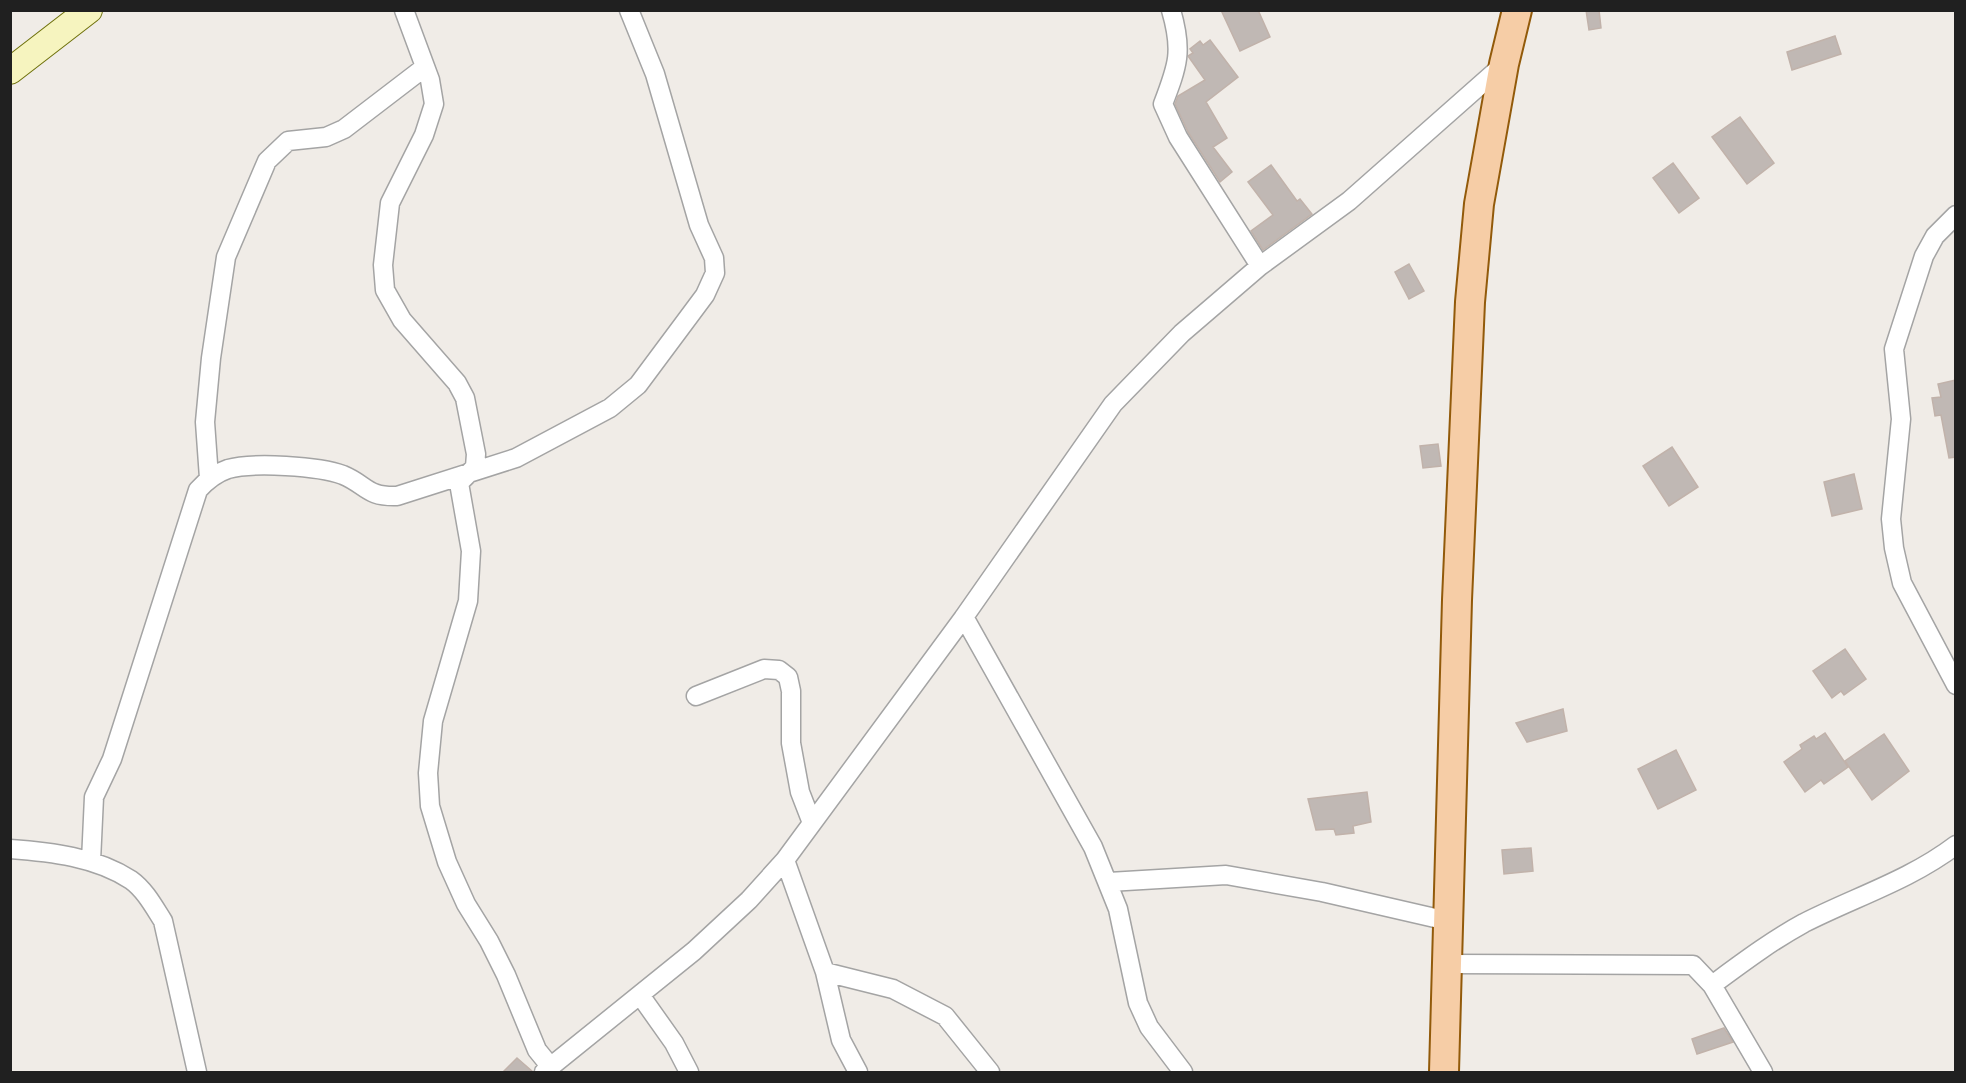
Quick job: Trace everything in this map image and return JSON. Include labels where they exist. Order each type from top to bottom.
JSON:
[{"type":"main road","points":[[1444,1072],[1470,302],[1479,204],[1504,64],[1517,10]]},
{"type":"street","points":[[10,71],[89,10]]},
{"type":"street","points":[[404,10],[425,67],[434,104],[424,135],[390,203],[383,265],[385,290],[402,320],[457,383],[465,398],[476,454],[475,467],[459,483],[471,551],[468,601],[433,721],[428,773],[430,806],[447,862],[466,904],[502,966],[547,1069],[694,951],[749,900],[785,860],[964,616],[1113,404],[1182,333],[1260,266],[1349,201],[1504,64]]},
{"type":"street","points":[[91,861],[94,797],[112,759],[198,490],[208,478],[229,469],[267,466],[322,469],[345,476],[369,493],[380,497],[397,496],[466,476],[516,458],[610,408],[638,386],[705,295],[716,273],[714,258],[699,225],[655,74],[629,10]]},
{"type":"street","points":[[1171,10],[1179,42],[1176,69],[1163,104],[1178,137],[1260,266]]},
{"type":"street","points":[[208,478],[205,422],[211,358],[226,257],[267,161],[288,141],[326,138],[344,129],[425,67]]},
{"type":"street","points":[[1956,215],[1935,236],[1924,256],[1894,349],[1901,419],[1891,519],[1894,548],[1902,583],[1956,685]]},
{"type":"street","points":[[964,616],[1093,847],[1118,909],[1138,1003],[1149,1027],[1183,1072]]},
{"type":"street","points":[[696,696],[764,669],[779,670],[788,677],[791,691],[791,743],[800,792],[812,823]]},
{"type":"street","points":[[1712,985],[1767,945],[1805,923],[1892,883],[1956,845]]},
{"type":"street","points":[[10,849],[47,852],[91,861],[132,881],[150,900],[163,921],[197,1072]]},
{"type":"street","points":[[785,860],[825,972],[841,1040],[858,1072]]},
{"type":"street","points":[[1109,882],[1226,875],[1322,892],[1448,921]]},
{"type":"street","points":[[1447,964],[1694,965],[1712,985],[1763,1072]]},
{"type":"street","points":[[825,972],[893,989],[945,1016],[990,1072]]},
{"type":"street","points":[[640,995],[674,1043],[689,1072]]},
{"type":"building","points":[[1221,10],[1258,10],[1270,37],[1240,51]]},
{"type":"building","points":[[1586,10],[1599,10],[1601,28],[1589,30]]},
{"type":"building","points":[[1835,36],[1841,54],[1792,70],[1787,52]]},
{"type":"building","points":[[1210,40],[1238,77],[1206,102],[1227,138],[1213,147],[1232,172],[1220,182],[1188,132],[1175,104],[1178,96],[1205,80],[1188,56],[1193,53],[1190,49],[1200,41],[1203,45]]},
{"type":"building","points":[[1740,117],[1774,163],[1747,184],[1712,137]]},
{"type":"building","points":[[1673,163],[1699,198],[1679,213],[1653,178]]},
{"type":"building","points":[[1271,165],[1297,201],[1300,199],[1312,214],[1263,250],[1251,231],[1273,215],[1248,182]]},
{"type":"building","points":[[1409,264],[1424,291],[1409,299],[1395,272]]},
{"type":"building","points":[[1956,380],[1956,457],[1949,458],[1941,415],[1935,416],[1932,398],[1941,397],[1938,384]]},
{"type":"building","points":[[1438,444],[1441,466],[1423,468],[1420,446]]},
{"type":"building","points":[[1672,447],[1698,487],[1669,506],[1643,466]]},
{"type":"building","points":[[1854,474],[1862,509],[1832,516],[1824,482]]},
{"type":"building","points":[[1845,649],[1866,679],[1844,695],[1841,691],[1832,698],[1813,671]]},
{"type":"building","points":[[1563,709],[1567,731],[1527,742],[1516,723]]},
{"type":"building","points":[[1825,733],[1848,767],[1824,784],[1821,780],[1805,792],[1784,762],[1802,749],[1800,745],[1814,736],[1816,739]]},
{"type":"building","points":[[1884,734],[1909,771],[1872,800],[1845,761]]},
{"type":"building","points":[[1676,750],[1696,790],[1658,809],[1638,769]]},
{"type":"building","points":[[1367,792],[1371,822],[1353,826],[1354,833],[1336,835],[1334,829],[1316,830],[1308,799]]},
{"type":"building","points":[[1531,848],[1533,871],[1504,874],[1502,850]]},
{"type":"building","points":[[1724,1028],[1733,1042],[1697,1054],[1692,1039]]},
{"type":"building","points":[[517,1058],[533,1072],[503,1072]]}]
